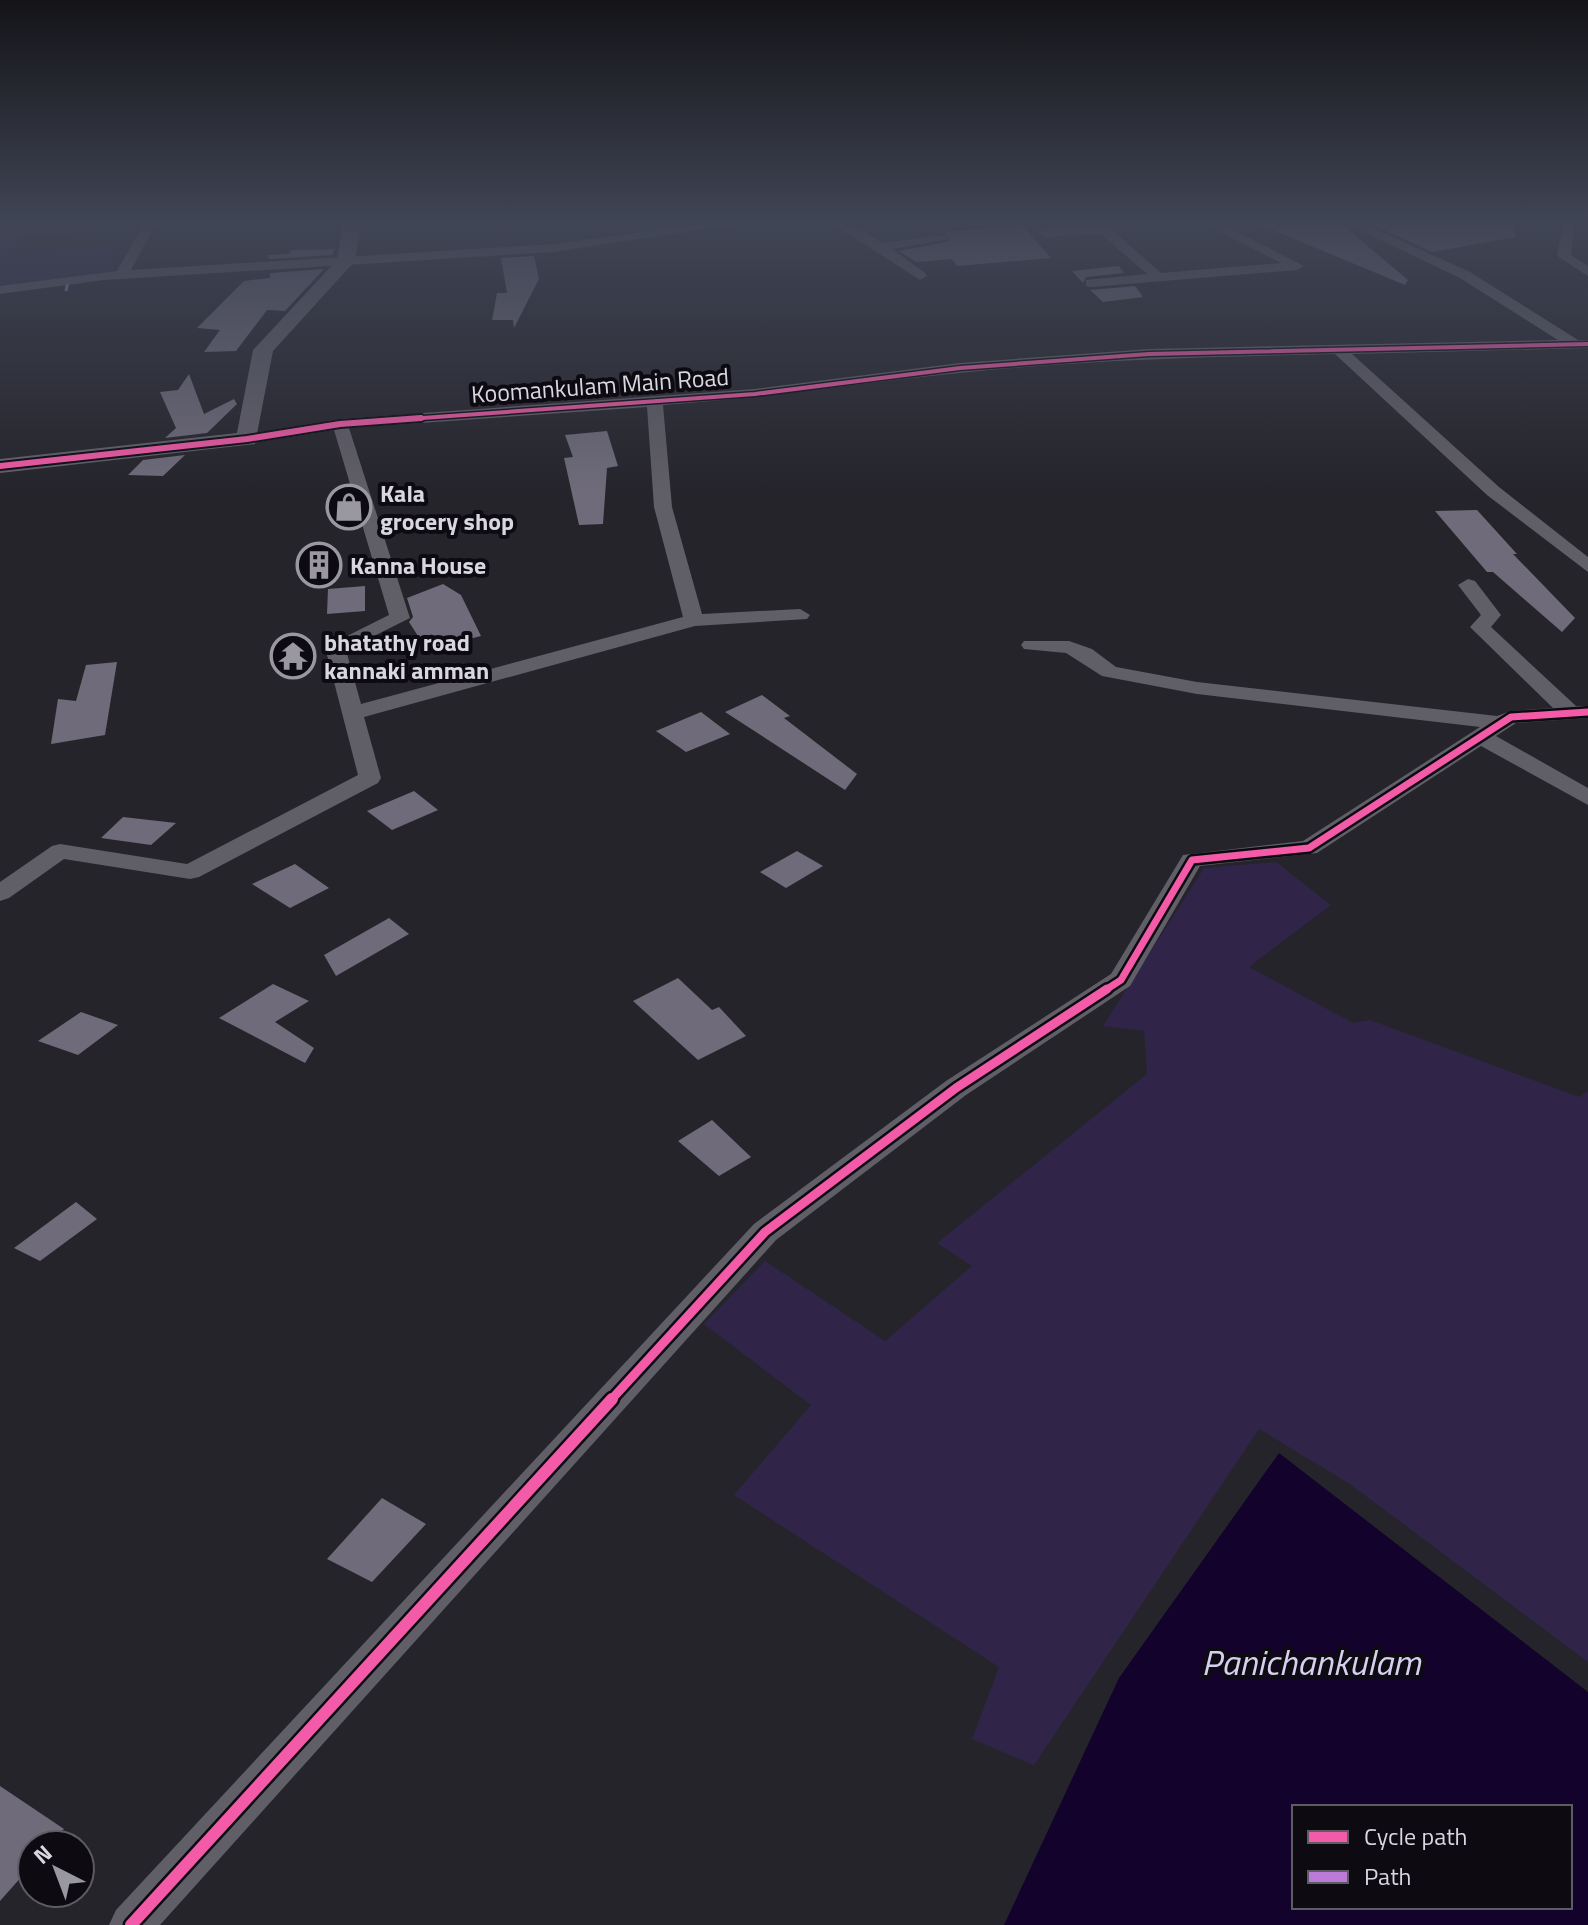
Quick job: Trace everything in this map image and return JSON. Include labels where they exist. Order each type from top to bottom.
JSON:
[{"type":"street","points":[[247,439],[263,350],[298,313]]},
{"type":"street","points":[[1530,313],[1581,344]]},
{"type":"street","name":"Koomankulam Main Road","points":[[0,466],[247,439],[340,424],[755,394],[960,368],[1149,354],[1581,344]]},
{"type":"street","points":[[1340,351],[1493,491],[1588,566]]},
{"type":"street","points":[[655,401],[663,507],[694,620]]},
{"type":"street","points":[[0,893],[60,851],[190,872],[370,778],[335,647],[400,618],[340,424]]},
{"type":"street","points":[[1468,585],[1491,615],[1480,627],[1579,712]]},
{"type":"street","points":[[353,713],[694,620],[800,615]]},
{"type":"street","points":[[1031,645],[1069,647],[1085,653],[1109,672],[1197,688],[1490,730],[1588,798]]},
{"type":"street","points":[[131,1925],[765,1232],[956,1088],[1121,980],[1192,860],[1309,848],[1511,717],[1579,712]]},
{"type":"shaded area","points":[[1276,862],[1331,905],[1249,967],[1353,1023],[1370,1020],[1579,1097],[1588,1091],[1588,1662],[1347,1482],[1259,1429],[1034,1765],[972,1739],[999,1667],[734,1495],[811,1405],[704,1324],[765,1261],[885,1341],[972,1266],[937,1243],[1147,1074],[1144,1031],[1103,1026],[1204,868]]},
{"type":"water","name":"Panichankulam","points":[[1279,1453],[1588,1692],[1588,1925],[1004,1925],[1119,1678]]},
{"type":"building","points":[[212,313],[265,313],[236,351],[204,352],[220,330],[197,328]]},
{"type":"building","points":[[493,313],[522,313],[514,328],[513,320],[492,320]]},
{"type":"building","points":[[189,374],[204,414],[234,399],[237,404],[207,433],[165,438],[176,428],[160,392],[178,390]]},
{"type":"building","points":[[607,431],[618,466],[607,468],[603,524],[579,525],[564,458],[573,457],[565,435]]},
{"type":"building","points":[[185,455],[163,476],[128,475],[143,460]]},
{"type":"building","points":[[1477,510],[1517,554],[1513,554],[1575,618],[1562,632],[1493,572],[1487,572],[1435,511]]},
{"type":"building","points":[[443,584],[461,595],[481,636],[427,650],[409,622],[413,617],[407,598]]},
{"type":"building","points":[[365,586],[365,611],[327,614],[328,589]]},
{"type":"building","points":[[117,662],[105,735],[51,744],[58,699],[76,701],[86,665]]},
{"type":"building","points":[[762,695],[790,716],[784,718],[857,774],[845,790],[725,712]]},
{"type":"building","points":[[701,712],[730,734],[686,752],[656,731]]},
{"type":"building","points":[[414,791],[438,810],[392,830],[367,811]]},
{"type":"building","points":[[123,817],[176,823],[151,845],[101,838]]},
{"type":"building","points":[[797,851],[823,866],[786,888],[760,872]]},
{"type":"building","points":[[295,864],[329,888],[290,908],[252,884]]},
{"type":"building","points":[[389,918],[409,934],[336,976],[324,955]]},
{"type":"building","points":[[678,978],[712,1010],[719,1007],[746,1036],[698,1060],[633,1001]]},
{"type":"building","points":[[273,984],[309,1001],[275,1022],[314,1048],[305,1063],[219,1018]]},
{"type":"building","points":[[81,1012],[118,1025],[78,1055],[38,1041]]},
{"type":"building","points":[[712,1120],[751,1157],[719,1176],[678,1141]]},
{"type":"building","points":[[76,1202],[97,1219],[40,1261],[14,1248]]},
{"type":"building","points":[[382,1498],[426,1524],[372,1582],[327,1559]]},
{"type":"building","points":[[0,1786],[64,1829],[16,1829],[16,1883],[0,1901]]},
{"type":"cycle path","points":[[0,466],[247,439],[340,424],[755,394],[960,368],[1149,354],[1588,344]]},
{"type":"cycle path","points":[[131,1925],[765,1232],[956,1088],[1121,980],[1192,860],[1309,848],[1511,717],[1588,712]]},
{"type":"place","name":"Kala grocery shop","points":[[349,507]]},
{"type":"place","name":"Kanna House","points":[[319,565]]},
{"type":"place","name":"bhatathy road kannaki amman","points":[[293,656]]}]
